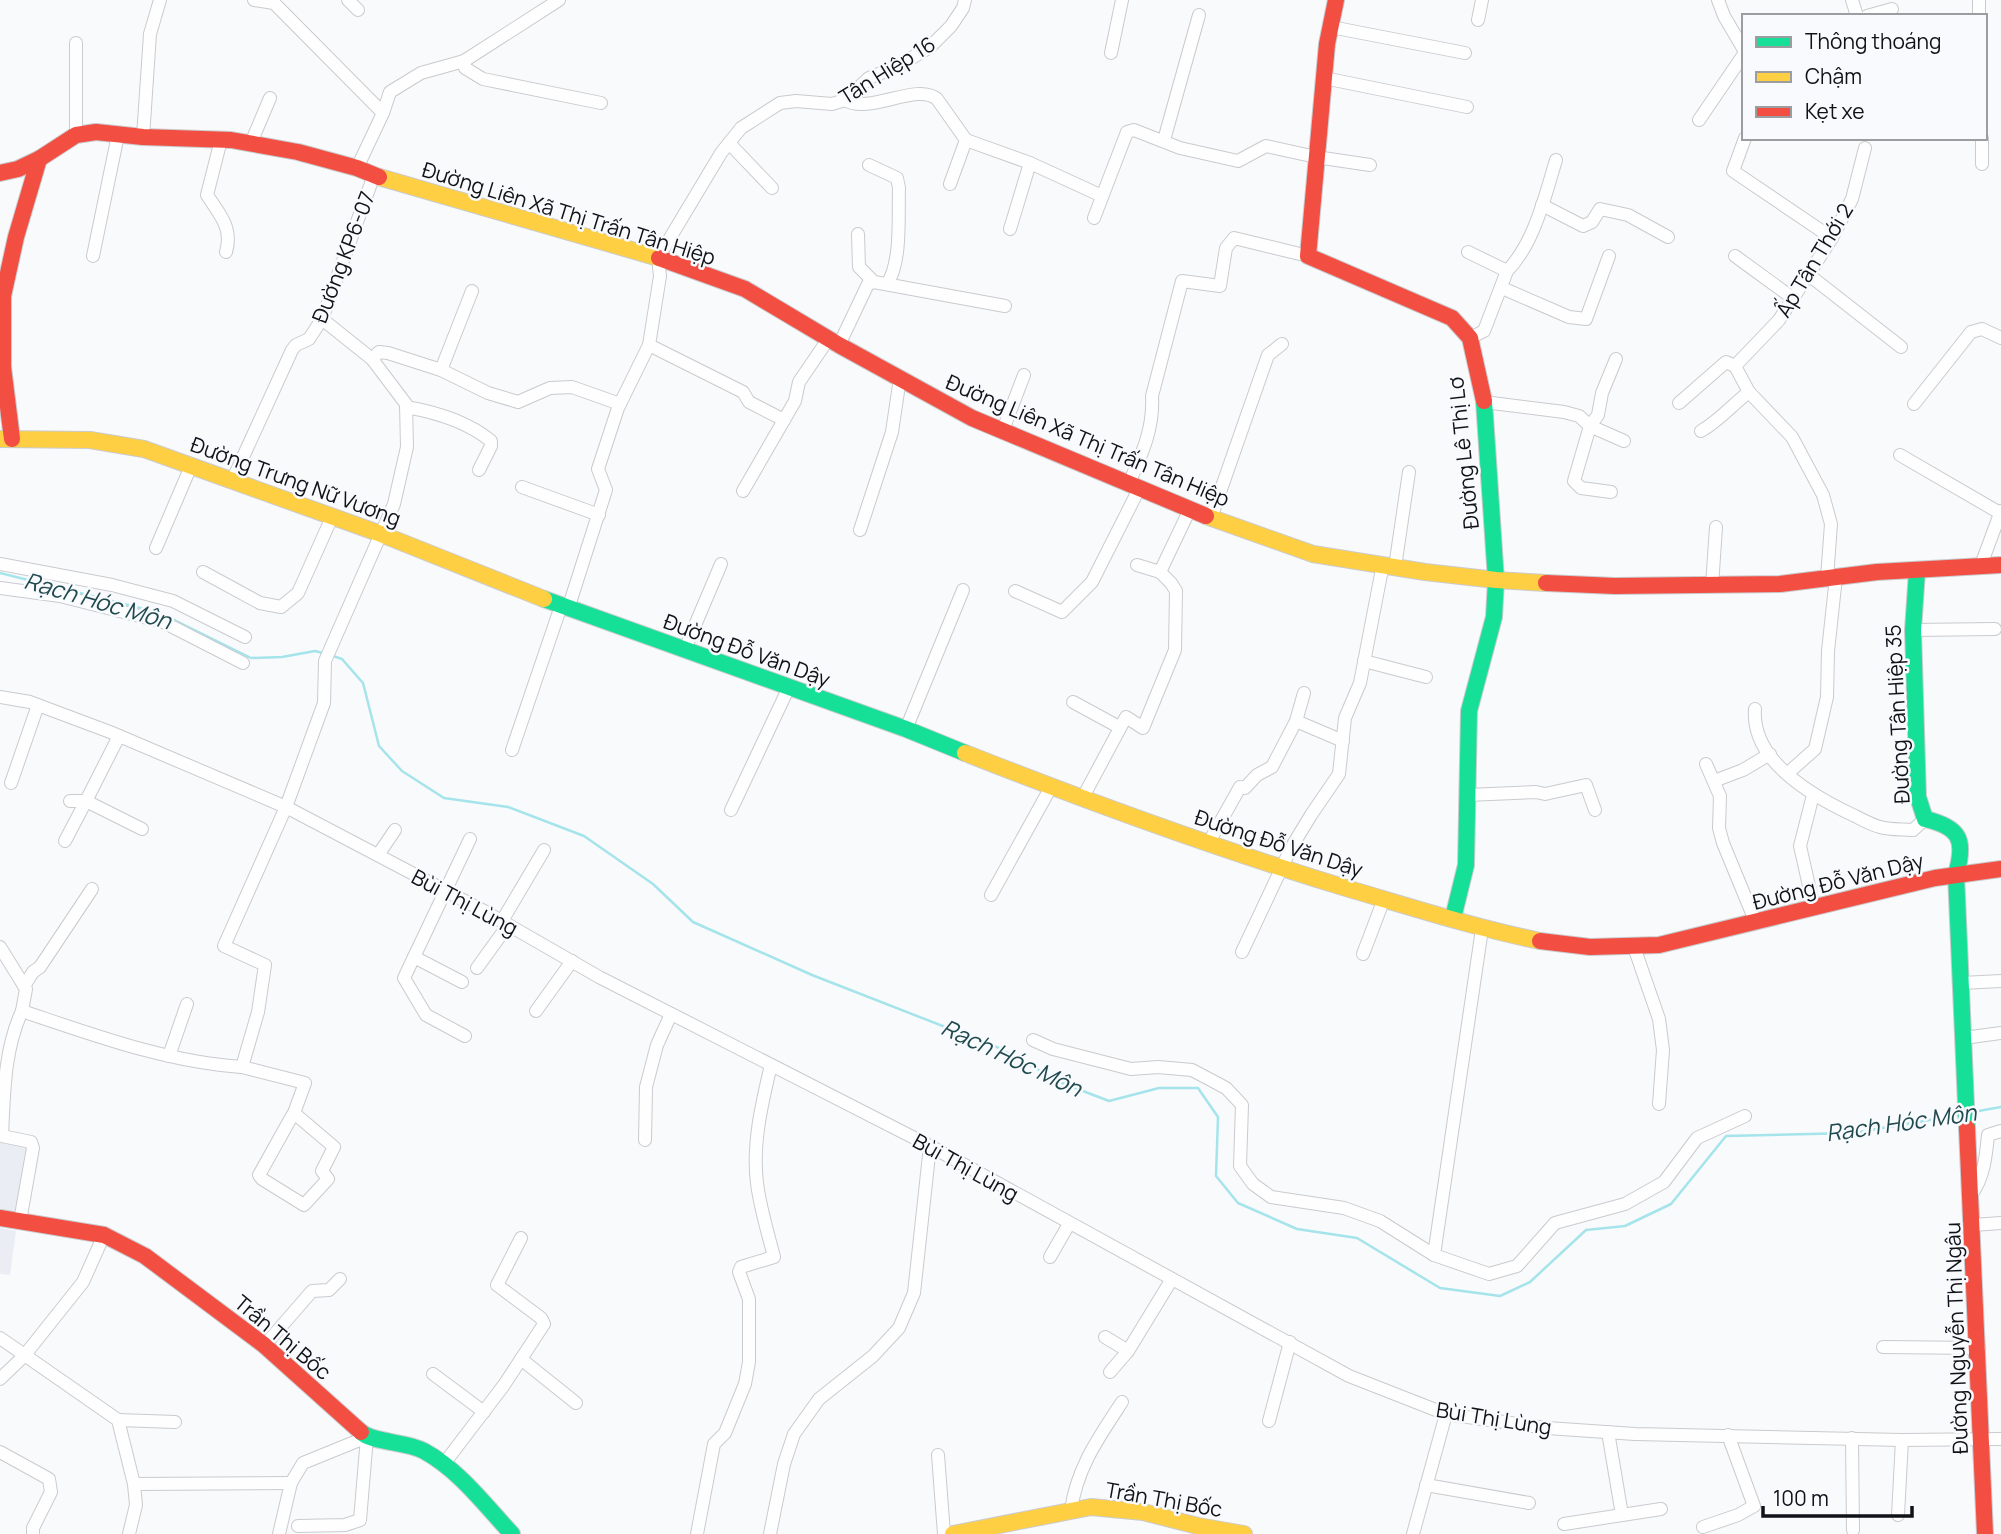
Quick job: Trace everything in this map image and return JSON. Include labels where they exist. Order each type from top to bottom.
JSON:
[{"type":"street","points":[[143,137],[150,34],[160,0]]},
{"type":"street","points":[[254,0],[275,2],[383,113]]},
{"type":"street","points":[[348,0],[358,10]]},
{"type":"street","points":[[357,167],[390,92],[421,73],[464,61],[559,0]]},
{"type":"street","name":"Tân Hiệp 16","points":[[658,258],[721,153],[741,128],[780,103],[796,101],[832,104],[845,100],[869,78],[900,65],[930,47],[951,26],[965,0]]},
{"type":"street","points":[[1111,53],[1122,0]]},
{"type":"street","points":[[1308,256],[1324,78],[1336,0]]},
{"type":"street","points":[[1478,20],[1482,0]]},
{"type":"street","points":[[1718,0],[1742,48]]},
{"type":"street","points":[[1874,14],[1892,9]]},
{"type":"street","points":[[1164,140],[1199,15]]},
{"type":"street","points":[[1331,27],[1465,53]]},
{"type":"street","points":[[0,173],[18,169],[39,159],[76,135],[76,43]]},
{"type":"street","points":[[1699,120],[1742,55]]},
{"type":"street","points":[[464,61],[465,68],[483,79],[601,103]]},
{"type":"street","points":[[1324,78],[1467,107]]},
{"type":"street","points":[[845,100],[866,104],[931,95],[937,99],[966,140],[1030,163],[1102,196]]},
{"type":"street","points":[[251,143],[270,98]]},
{"type":"street","points":[[1094,218],[1127,132],[1134,130],[1180,148],[1238,161],[1266,146],[1370,165]]},
{"type":"street","name":"Đường Liên Xã Thị Trấn Tân Hiệp","points":[[76,135],[96,132],[221,140],[298,152],[357,167],[374,176],[658,258],[745,289],[972,418],[1211,518],[1313,554],[1496,580],[1615,586],[1780,584],[1877,572],[1917,572],[2001,565]]},
{"type":"street","points":[[93,256],[118,135]]},
{"type":"street","points":[[221,140],[207,195],[228,227],[226,252]]},
{"type":"street","points":[[950,184],[966,140]]},
{"type":"street","points":[[1744,140],[1733,171],[1832,238]]},
{"type":"street","points":[[1982,140],[1982,164]]},
{"type":"street","points":[[729,143],[772,188]]},
{"type":"street","name":"Ấp Tân Thới 2","points":[[1735,366],[1779,320],[1832,238],[1852,199],[1865,148]]},
{"type":"street","points":[[6,439],[1,296],[39,159]]},
{"type":"street","points":[[1016,591],[1062,612],[1091,582],[1134,485],[1147,445],[1153,412],[1152,396],[1182,281],[1220,286],[1226,248],[1234,238],[1308,256],[1452,318],[1470,338],[1484,331],[1507,271],[1517,262],[1542,205],[1556,160]]},
{"type":"street","points":[[1010,229],[1030,163]]},
{"type":"street","points":[[869,165],[891,173],[897,178],[899,188],[896,257],[893,275],[887,284]]},
{"type":"street","name":"Đường KP6-07","points":[[232,481],[292,350],[309,339],[322,319],[374,176]]},
{"type":"street","points":[[1542,205],[1583,226],[1592,222],[1600,209],[1621,213],[1668,237]]},
{"type":"street","points":[[858,234],[859,267],[874,282]]},
{"type":"street","points":[[1468,252],[1507,271]]},
{"type":"street","points":[[1580,334],[1609,256]]},
{"type":"street","points":[[1735,256],[1794,299]]},
{"type":"street","points":[[512,750],[606,490],[598,470],[620,404],[649,345],[660,276],[658,258]]},
{"type":"street","points":[[1809,275],[1901,347]]},
{"type":"street","points":[[743,491],[794,401],[799,382],[834,341],[868,284],[887,284],[1005,306]]},
{"type":"street","points":[[1502,288],[1569,317],[1586,319]]},
{"type":"street","points":[[441,370],[472,292]]},
{"type":"street","points":[[242,1067],[258,1012],[265,965],[224,946],[286,807],[324,704],[325,661],[394,504],[407,447],[406,407],[372,359],[322,319]]},
{"type":"street","points":[[1914,404],[1971,332],[1982,329],[2001,338]]},
{"type":"street","name":"Đường Lê Thị Lơ","points":[[1453,918],[1466,865],[1469,711],[1494,617],[1496,580],[1484,402],[1470,338]]},
{"type":"street","points":[[1211,518],[1268,355],[1282,344]]},
{"type":"street","points":[[649,345],[743,392],[749,402],[784,420]]},
{"type":"street","points":[[372,359],[379,352],[388,353],[441,370],[488,393],[517,402],[551,388],[572,387],[620,404]]},
{"type":"street","points":[[1611,492],[1581,488],[1574,481],[1590,426],[1598,415],[1602,393],[1616,359]]},
{"type":"street","points":[[1679,403],[1726,362],[1735,366],[1749,391],[1792,437],[1823,495],[1831,524],[1827,697],[1815,749],[1788,774]]},
{"type":"street","points":[[1003,430],[1024,375]]},
{"type":"street","points":[[860,530],[892,432],[900,378]]},
{"type":"street","points":[[1701,431],[1713,424],[1749,391]]},
{"type":"street","points":[[1484,402],[1579,416],[1590,426],[1624,441]]},
{"type":"street","points":[[406,407],[466,426],[491,441],[479,470]]},
{"type":"street","name":"Đường Trưng Nữ Vương","points":[[6,439],[58,438],[125,443],[381,534],[564,607]]},
{"type":"street","points":[[1900,455],[2001,512],[1981,565]]},
{"type":"street","points":[[156,548],[191,466]]},
{"type":"street","points":[[1242,952],[1291,848],[1339,774],[1345,718],[1360,683],[1409,472]]},
{"type":"street","points":[[522,486],[598,515]]},
{"type":"street","points":[[1160,572],[1190,509]]},
{"type":"street","points":[[203,572],[260,603],[281,607],[298,593],[332,517]]},
{"type":"street","points":[[1712,586],[1716,527]]},
{"type":"street","points":[[0,564],[112,585],[173,601],[245,637]]},
{"type":"street","points":[[685,649],[721,564]]},
{"type":"street","points":[[1082,799],[1126,717],[1143,728],[1175,650],[1178,610],[1176,591],[1160,572],[1138,565]]},
{"type":"street","name":"Đường Tân Hiệp 35","points":[[1917,572],[1913,630],[1918,797],[1925,819],[1952,827],[1958,836],[1961,860],[1956,874]]},
{"type":"street","points":[[0,588],[60,596],[163,622],[243,663]]},
{"type":"street","points":[[906,729],[962,590]]},
{"type":"street","name":"Đường Đỗ Văn Dậy","points":[[564,607],[906,729],[1082,799],[1208,844],[1482,929],[1545,942],[1590,947],[1634,947],[1689,939],[1956,874],[2001,869]]},
{"type":"street","points":[[1913,630],[1995,629]]},
{"type":"street","points":[[1364,661],[1426,677]]},
{"type":"street","points":[[731,810],[789,687]]},
{"type":"street","points":[[1208,844],[1240,787],[1245,788],[1256,775],[1272,767],[1296,721],[1304,693]]},
{"type":"street","name":"Bùi Thị Lùng","points":[[0,697],[38,705],[119,736],[286,807],[671,1014],[929,1146],[1349,1376],[1446,1414],[1547,1428],[1608,1432],[1902,1440],[2001,1439]]},
{"type":"street","points":[[1073,702],[1119,727]]},
{"type":"street","points":[[11,783],[38,705]]},
{"type":"street","points":[[1755,709],[1754,720],[1762,745],[1802,788],[1880,827],[1913,830],[1925,819]]},
{"type":"street","points":[[1296,721],[1343,741]]},
{"type":"street","points":[[65,841],[119,736]]},
{"type":"street","points":[[1714,781],[1743,770],[1770,754]]},
{"type":"street","points":[[1706,764],[1720,796],[1719,828],[1723,843],[1756,923]]},
{"type":"street","points":[[1467,795],[1536,792],[1545,794],[1586,785],[1595,810]]},
{"type":"street","points":[[991,895],[1051,787]]},
{"type":"street","points":[[1813,795],[1800,846],[1814,908]]},
{"type":"street","points":[[70,801],[86,801],[142,829]]},
{"type":"street","points":[[378,855],[395,830]]},
{"type":"street","points":[[465,1036],[426,1015],[404,978],[470,839]]},
{"type":"street","points":[[477,968],[505,923],[544,850]]},
{"type":"street","points":[[1956,874],[1964,1038],[2001,1033]]},
{"type":"street","points":[[24,986],[33,972],[40,967],[92,889]]},
{"type":"street","points":[[1363,954],[1384,898]]},
{"type":"street","points":[[1434,1255],[1482,929]]},
{"type":"street","points":[[0,947],[26,989],[22,1011],[13,1032],[4,1085],[1,1136],[32,1142],[20,1221]]},
{"type":"street","points":[[1634,947],[1659,1019],[1663,1050],[1660,1104]]},
{"type":"street","points":[[414,957],[462,982]]},
{"type":"street","points":[[536,1010],[572,961]]},
{"type":"street","points":[[1961,983],[2001,981]]},
{"type":"street","points":[[169,1056],[187,1004]]},
{"type":"street","points":[[22,1011],[169,1056],[210,1065],[242,1067],[305,1083],[294,1113],[259,1175],[262,1180],[304,1205],[328,1179],[322,1171],[334,1147],[294,1113]]},
{"type":"street","points":[[645,1140],[646,1087],[657,1045],[671,1014]]},
{"type":"street","name":"Đường Nguyễn Thị Ngâu","points":[[1964,1038],[1985,1534]]},
{"type":"street","points":[[1033,1040],[1053,1049],[1131,1069],[1158,1067],[1192,1070],[1226,1088],[1242,1105],[1240,1166],[1253,1184],[1271,1197],[1344,1208],[1380,1221],[1434,1255],[1489,1274],[1517,1266],[1555,1223],[1625,1204],[1664,1182],[1697,1138],[1745,1116]]},
{"type":"street","points":[[697,1534],[714,1444],[725,1433],[745,1384],[749,1362],[749,1299],[739,1272],[741,1268],[774,1258],[757,1182],[757,1135],[761,1103],[771,1065]]},
{"type":"street","points":[[1971,1195],[1978,1186],[1988,1135],[2001,1131]]},
{"type":"street","points":[[770,1534],[793,1434],[819,1399],[873,1356],[899,1328],[914,1293],[929,1146]]},
{"type":"street","name":"Trần Thị Bốc","points":[[0,1218],[104,1235],[145,1256],[265,1345],[368,1437]]},
{"type":"street","points":[[1973,1225],[2001,1223]]},
{"type":"street","points":[[1050,1256],[1069,1224]]},
{"type":"street","points":[[0,1380],[83,1282],[104,1235]]},
{"type":"street","points":[[443,1465],[484,1412],[544,1321],[497,1285],[521,1238]]},
{"type":"street","points":[[265,1345],[309,1294],[315,1290],[331,1289],[340,1279]]},
{"type":"street","points":[[1110,1372],[1128,1350],[1172,1279]]},
{"type":"street","points":[[1105,1337],[1128,1350]]},
{"type":"street","points":[[0,1338],[118,1420],[175,1422]]},
{"type":"street","points":[[1269,1421],[1290,1342]]},
{"type":"street","points":[[1883,1347],[1979,1348]]},
{"type":"street","points":[[521,1359],[576,1403]]},
{"type":"street","points":[[433,1374],[484,1412]]},
{"type":"street","points":[[1071,1511],[1073,1490],[1087,1454],[1122,1402]]},
{"type":"street","points":[[1413,1534],[1446,1414]]},
{"type":"street","points":[[118,1420],[134,1485],[136,1505],[129,1534]]},
{"type":"street","points":[[1608,1432],[1622,1515]]},
{"type":"street","points":[[1703,1527],[1738,1515],[1754,1506],[1728,1436]]},
{"type":"street","points":[[298,1526],[345,1525],[360,1520],[368,1437]]},
{"type":"street","points":[[279,1534],[290,1483],[303,1463],[368,1437],[397,1441],[423,1450],[459,1476],[512,1534]]},
{"type":"street","points":[[1852,1438],[1853,1530]]},
{"type":"street","points":[[1898,1515],[1902,1440]]},
{"type":"street","points":[[0,1452],[49,1479],[51,1492],[33,1528],[33,1534]]},
{"type":"street","points":[[939,1455],[944,1534]]},
{"type":"street","points":[[134,1485],[290,1483]]},
{"type":"street","points":[[1426,1485],[1528,1503]]},
{"type":"street","name":"Trần Thị Bốc","points":[[953,1534],[1014,1528],[1091,1507],[1143,1512],[1197,1530],[1244,1534]]},
{"type":"street","points":[[1564,1524],[1661,1509]]},
{"type":"shaded area","points":[[0,1138],[27,1146],[14,1215],[0,1212]]},
{"type":"shaded area","points":[[0,1228],[16,1231],[10,1275],[0,1274]]},
{"type":"waterway","name":"Rạch Hóc Môn","points":[[0,573],[160,613],[251,658],[282,657],[315,651],[323,653]]},
{"type":"waterway","name":"Rạch Hóc Môn","points":[[333,656],[342,659],[363,683],[379,746],[402,771],[444,798],[508,807],[584,836],[653,884],[693,922],[812,975],[999,1048],[1062,1083],[1109,1101],[1159,1088],[1198,1088],[1218,1117],[1216,1176],[1238,1203],[1297,1229],[1357,1238],[1440,1288],[1500,1296],[1530,1282],[1586,1230],[1625,1226],[1671,1204],[1726,1136],[1853,1133],[1959,1115]]},
{"type":"waterway","name":"Rạch Hóc Môn","points":[[1973,1112],[2001,1107]]},
{"type":"traffic: fast","points":[[1453,918],[1466,865],[1469,711],[1494,617],[1496,580],[1484,401]]},
{"type":"traffic: fast","points":[[1917,571],[1913,630],[1918,797],[1925,819],[1946,826],[1953,831],[1960,844],[1956,874],[1967,1128]]},
{"type":"traffic: fast","points":[[544,599],[906,729],[965,753]]},
{"type":"traffic: fast","points":[[361,1432],[366,1436],[417,1448],[437,1459],[471,1489],[512,1534]]},
{"type":"traffic: slow","points":[[379,177],[659,258]]},
{"type":"traffic: slow","points":[[0,439],[90,440],[144,449],[381,534],[544,599]]},
{"type":"traffic: slow","points":[[1206,516],[1313,554],[1425,572],[1546,583]]},
{"type":"traffic: slow","points":[[965,753],[1110,809],[1257,860],[1447,918],[1540,941]]},
{"type":"traffic: slow","points":[[953,1534],[1091,1507],[1143,1512],[1244,1534]]},
{"type":"traffic: jam","points":[[1336,0],[1327,44],[1308,256],[1452,318],[1470,338],[1484,401]]},
{"type":"traffic: jam","points":[[0,173],[18,169],[39,159],[76,135],[96,132],[143,137],[231,140],[298,152],[357,168],[379,177]]},
{"type":"traffic: jam","points":[[12,439],[3,367],[3,296],[16,237],[39,159]]},
{"type":"traffic: jam","points":[[659,258],[745,289],[839,345],[972,418],[1206,516]]},
{"type":"traffic: jam","points":[[1546,583],[1615,586],[1780,584],[1877,572],[2001,565]]},
{"type":"traffic: jam","points":[[1540,941],[1590,947],[1659,945],[1935,878],[2001,869]]},
{"type":"traffic: jam","points":[[1967,1128],[1985,1534]]},
{"type":"traffic: jam","points":[[0,1218],[104,1235],[145,1256],[264,1345],[361,1432]]}]
